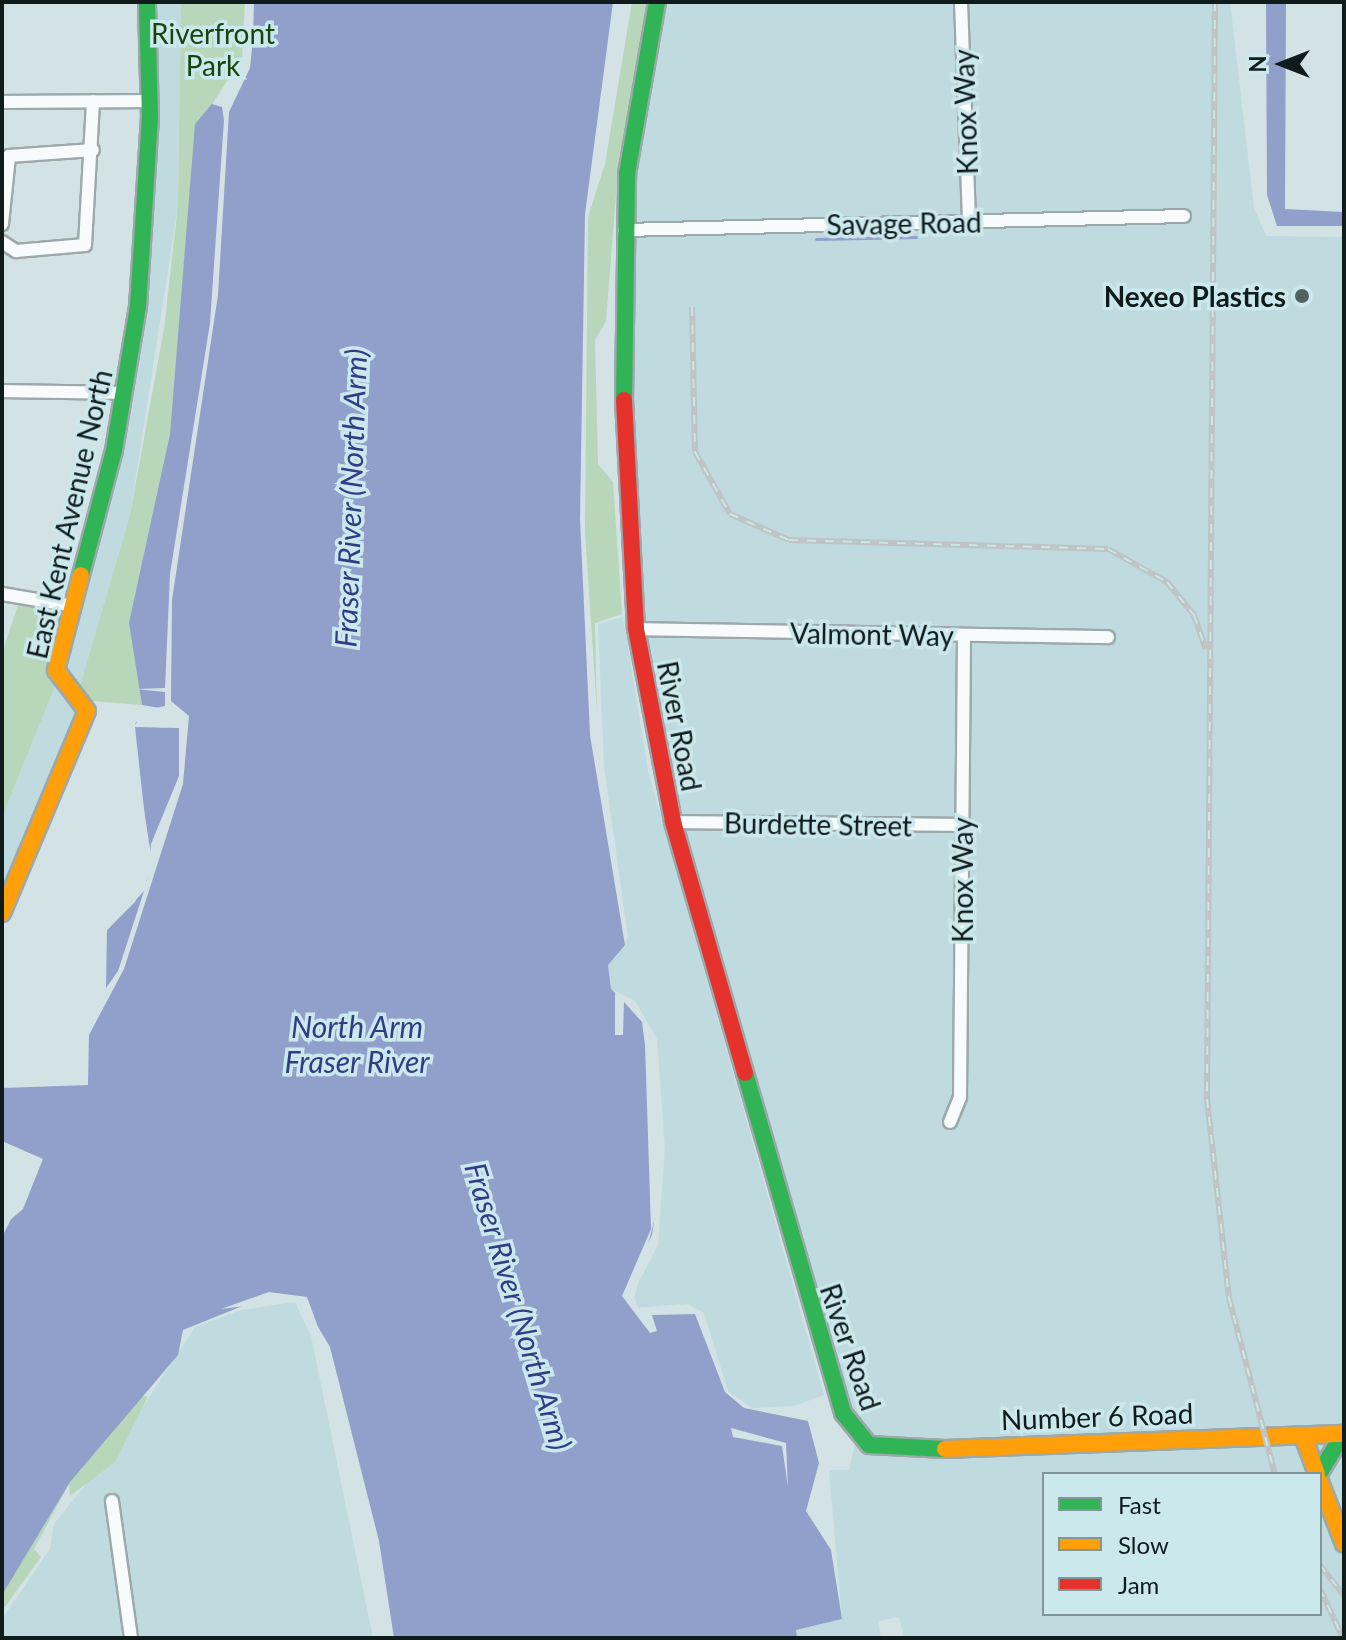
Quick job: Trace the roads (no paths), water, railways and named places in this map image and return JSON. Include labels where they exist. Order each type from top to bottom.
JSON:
[{"type":"street","name":"East Kent Avenue North","points":[[2,913],[86,714],[77,693],[56,670],[125,393],[140,291],[150,101],[147,2]]},
{"type":"street","name":"River Road","points":[[657,2],[633,126],[624,230],[620,383],[636,629],[673,822],[798,1271],[857,1436]]},
{"type":"street","name":"Knox Way","points":[[961,2],[969,222]]},
{"type":"street","points":[[2,242],[16,251],[82,249],[93,150],[93,101]]},
{"type":"street","points":[[2,102],[150,101]]},
{"type":"street","points":[[2,224],[9,156],[93,150]]},
{"type":"street","name":"Savage Road","points":[[624,230],[1184,216]]},
{"type":"street","points":[[2,391],[125,393]]},
{"type":"street","points":[[2,594],[74,606]]},
{"type":"street","name":"Valmont Way","points":[[636,629],[1108,637]]},
{"type":"street","name":"Knox Way","points":[[950,1122],[960,1097],[964,635]]},
{"type":"street","name":"Burdette Street","points":[[673,822],[962,825]]},
{"type":"street","points":[[1319,1472],[1344,1434]]},
{"type":"street","name":"Number 6 Road","points":[[857,1436],[897,1451],[1344,1434]]},
{"type":"street","points":[[1303,1436],[1317,1472]]},
{"type":"street","points":[[1322,1487],[1344,1544]]},
{"type":"street","points":[[112,1501],[131,1638]]},
{"type":"water","name":"North Arm Fraser River","points":[[246,2],[613,2],[585,214],[580,519],[590,735],[625,945],[608,965],[611,989],[644,1020],[658,1194],[652,1235],[630,1282],[635,1309],[666,1306],[695,1314],[725,1392],[744,1408],[808,1421],[819,1463],[806,1511],[831,1550],[842,1619],[796,1630],[797,1638],[394,1638],[379,1541],[330,1347],[302,1300],[265,1297],[183,1330],[178,1355],[70,1482],[2,1595],[2,1237],[35,1172],[29,1157],[2,1146],[2,1082],[79,1084],[85,1038],[103,992],[103,934],[135,902],[153,868],[132,732],[136,722],[183,726],[182,712],[142,705],[129,623],[170,434],[195,124],[242,68]]},
{"type":"water","points":[[1266,2],[1286,2],[1285,209],[1344,212],[1344,226],[1277,226],[1267,195]]},
{"type":"waterway","points":[[816,239],[916,237]]},
{"type":"railway","points":[[1215,2],[1207,1099],[1229,1298],[1274,1472]]},
{"type":"railway","points":[[692,307],[695,452],[730,514],[789,540],[1108,549],[1167,582],[1194,615],[1206,649]]},
{"type":"railway","points":[[1322,1568],[1344,1596]]},
{"type":"railway","points":[[1322,1593],[1343,1638]]},
{"type":"place","name":"Nexeo Plastics","points":[[1302,296]]},
{"type":"park label","name":"Riverfront Park","points":[[213,49]]},
{"type":"water label","name":"Fraser River (North Arm)","points":[[350,498]]},
{"type":"water label","name":"Fraser River (North Arm)","points":[[519,1306]]}]
